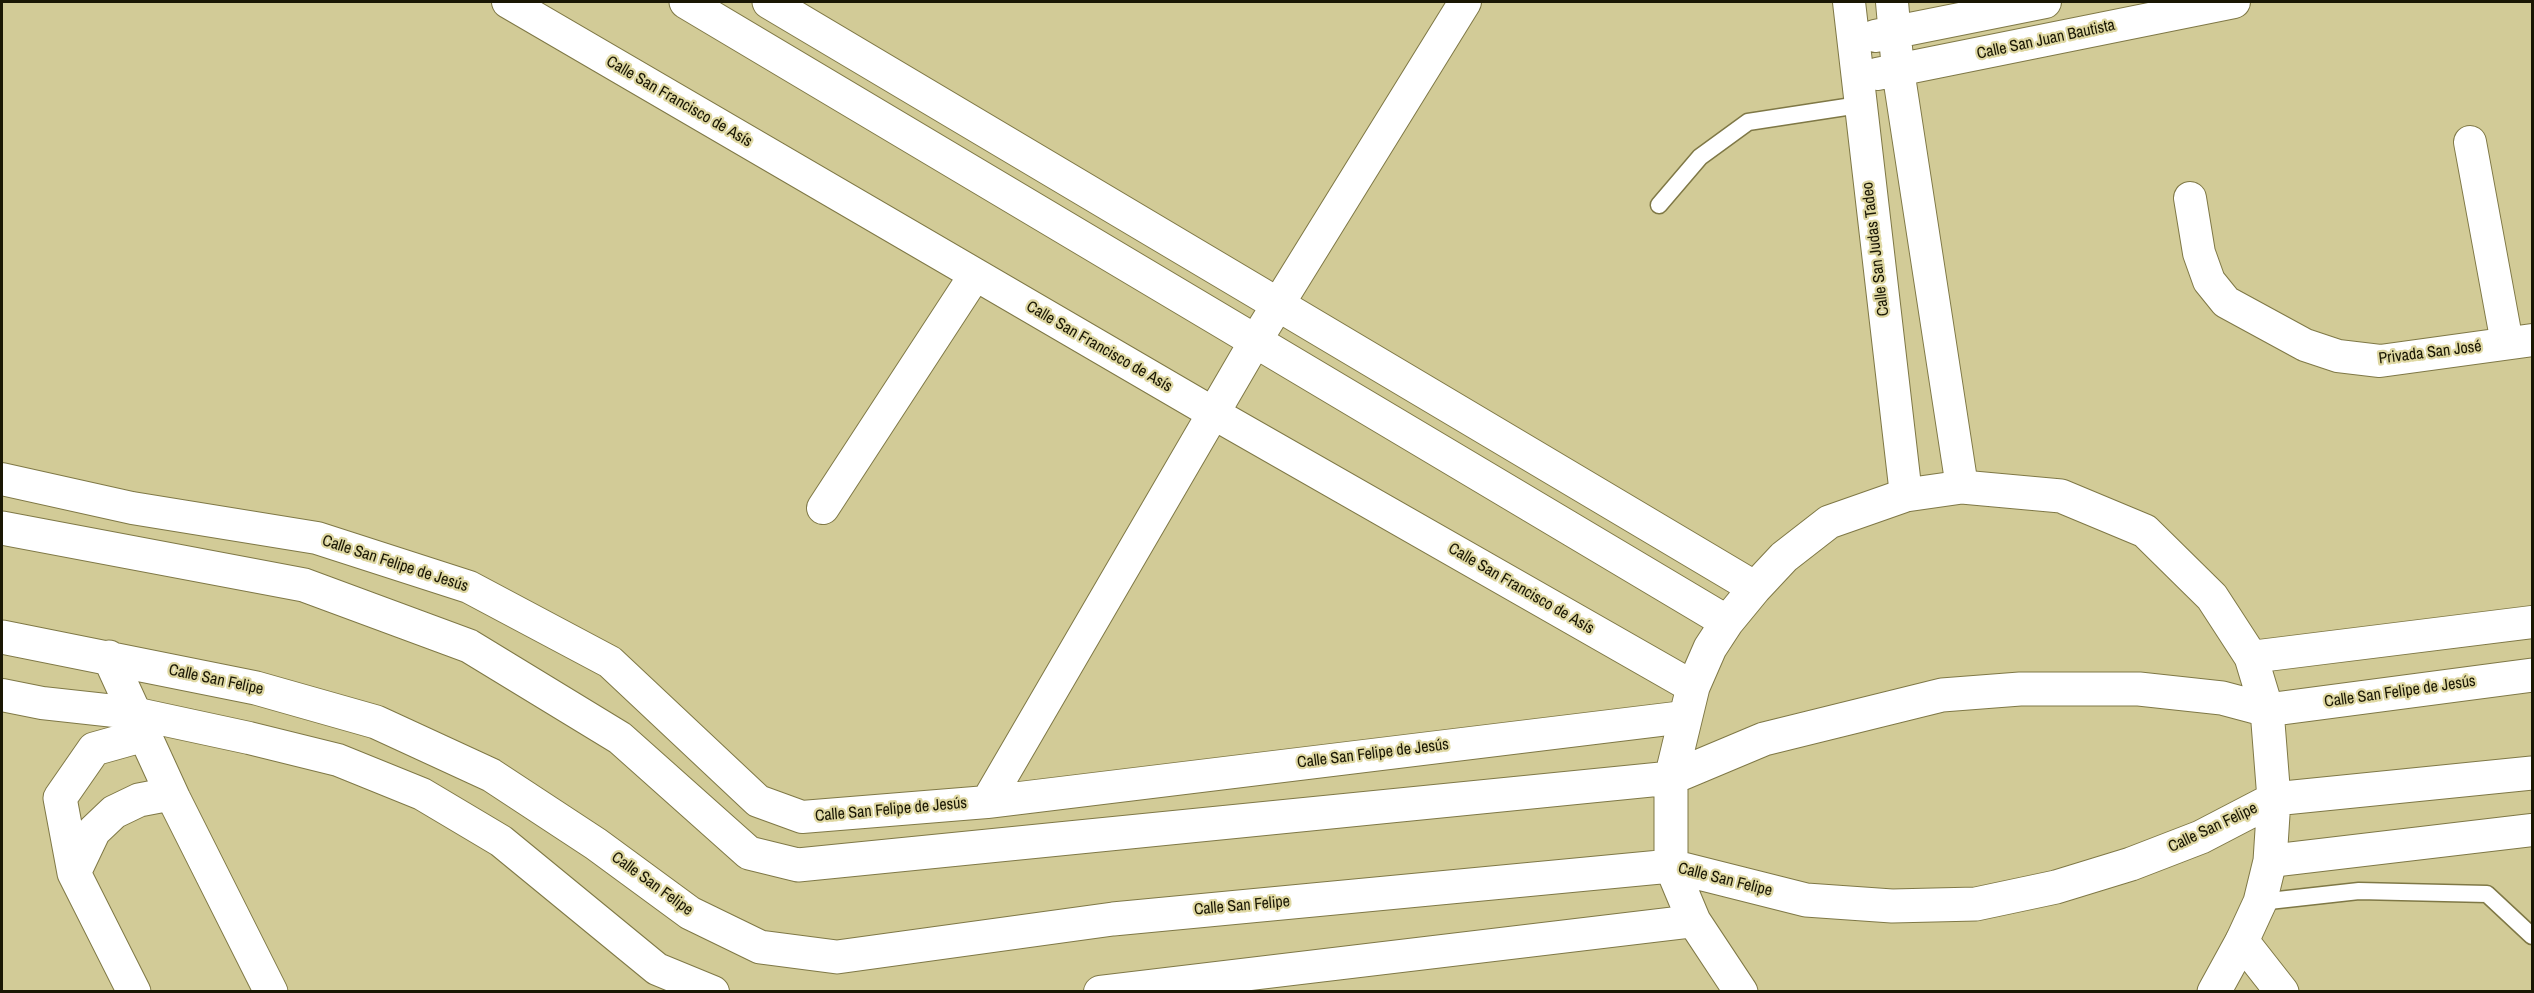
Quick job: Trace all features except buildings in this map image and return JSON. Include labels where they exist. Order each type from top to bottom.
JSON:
[{"type":"main road","points":[[686,2],[1727,622]]},
{"type":"main road","points":[[769,2],[1755,588]]},
{"type":"main road","points":[[1741,992],[1694,921],[1671,866],[1671,778],[1689,702],[1710,648],[1727,622],[1784,557],[1829,522],[1906,495],[1962,487],[2061,496],[2145,531],[2212,597],[2251,657],[2266,710],[2274,800],[2270,861],[2260,902],[2216,991]]},
{"type":"main road","points":[[2,528],[304,585],[470,646],[620,738],[749,853],[798,865],[1671,778],[1764,739],[1942,695],[2020,689],[2139,689],[2222,698],[2266,710]]},
{"type":"main road","name":"Calle San Felipe","points":[[2,637],[256,688],[376,722],[491,775],[596,844],[690,913],[760,947],[837,957],[1113,919],[1671,866],[1806,900],[1892,906],[1976,904],[2056,887],[2130,864],[2201,837],[2274,800],[2532,773]]},
{"type":"main road","points":[[109,657],[174,799],[271,992]]},
{"type":"main road","name":"Calle San Felipe de Jesús","points":[[2266,710],[2532,675]]},
{"type":"main road","points":[[134,992],[74,873],[60,798],[94,749],[139,724]]},
{"type":"main road","points":[[74,873],[94,831],[114,812],[139,800],[165,795],[174,799]]},
{"type":"main road","points":[[2242,941],[2282,992]]},
{"type":"street","name":"Calle San Francisco de Asís","points":[[508,2],[1213,413],[1689,702]]},
{"type":"street","points":[[987,802],[1278,303],[1465,2]]},
{"type":"street","name":"Calle San Judas Tadeo","points":[[1849,2],[1906,495]]},
{"type":"street","points":[[1854,40],[1894,16],[2045,2]]},
{"type":"street","name":"Calle San Juan Bautista","points":[[1859,92],[1898,70],[2234,2]]},
{"type":"street","points":[[1894,16],[1898,70],[1962,487]]},
{"type":"street","name":"Privada San José","points":[[2190,198],[2199,253],[2209,281],[2226,302],[2305,345],[2338,356],[2380,361],[2520,341],[2470,142]]},
{"type":"street","points":[[823,508],[975,275]]},
{"type":"street","name":"Calle San Felipe de Jesús","points":[[2,479],[132,508],[317,538],[469,587],[610,662],[758,801],[802,818],[987,802],[1689,702]]},
{"type":"street","points":[[2251,657],[2532,622]]},
{"type":"street","points":[[2,695],[139,724],[338,760],[422,794],[501,841],[657,969],[714,992]]},
{"type":"street","points":[[2270,861],[2532,830]]},
{"type":"street","points":[[1100,992],[1694,921]]},
{"type":"lane","points":[[1659,205],[1700,157],[1748,122],[1859,92]]},
{"type":"lane","points":[[2260,902],[2359,891],[2487,894],[2532,936]]}]
